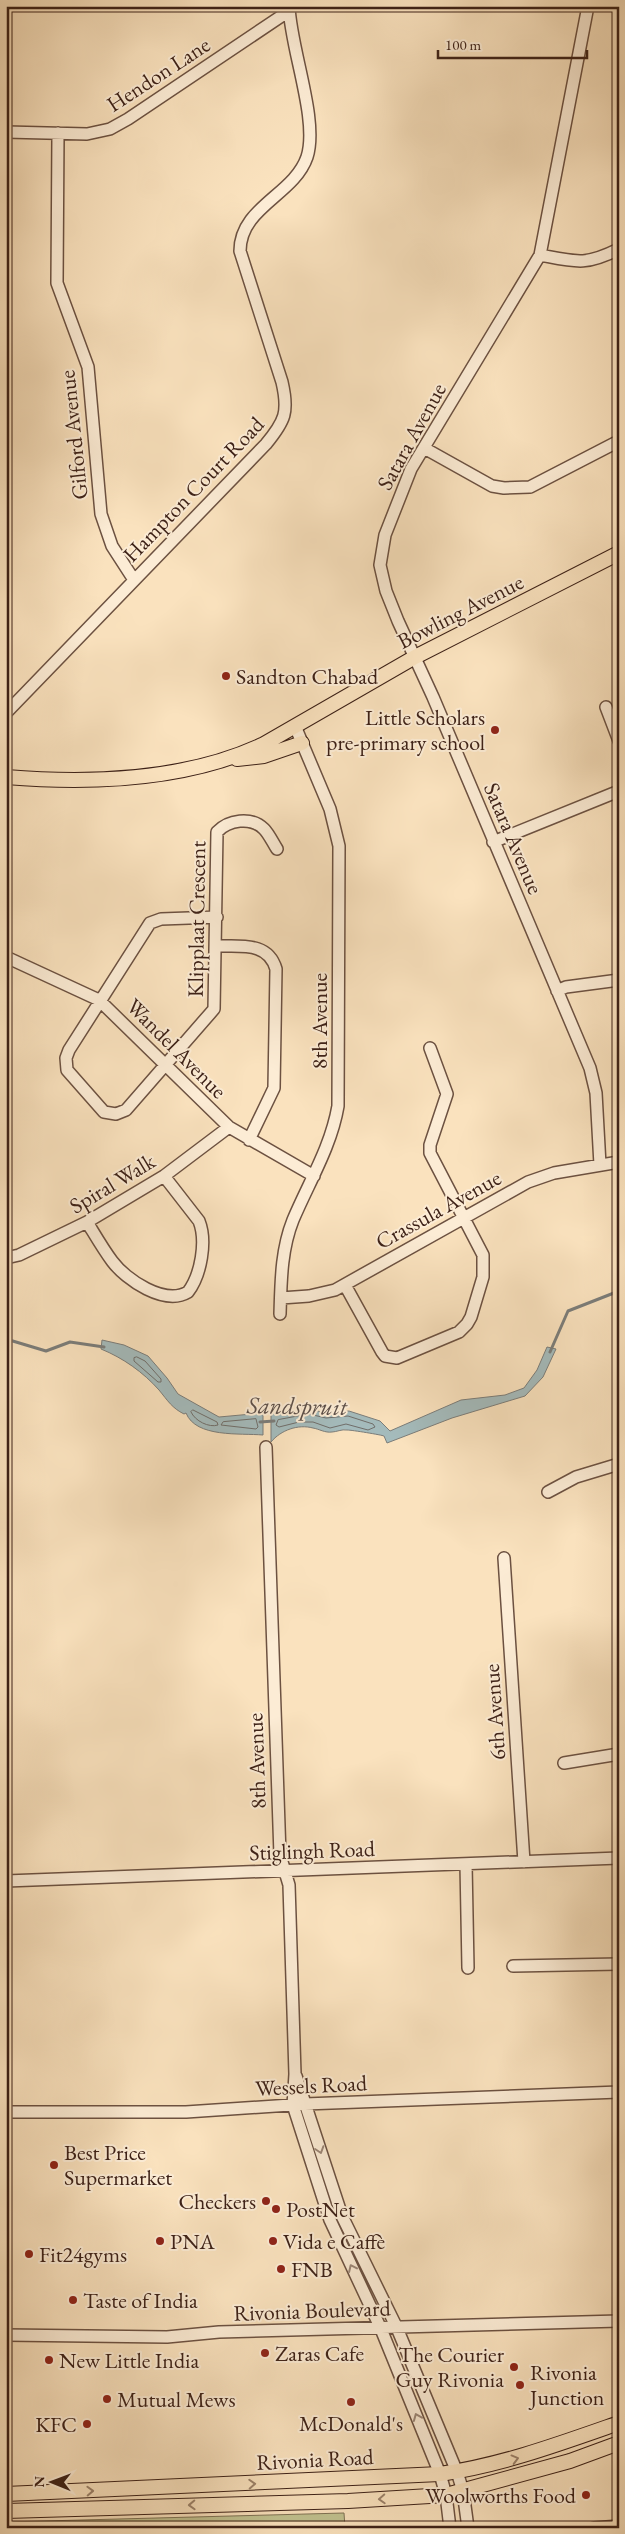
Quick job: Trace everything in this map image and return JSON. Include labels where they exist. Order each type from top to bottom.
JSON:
[{"type":"main road","name":"Bowling Avenue","points":[[6,777],[77,779],[132,776],[181,770],[224,759],[254,748],[415,657],[619,553]]},
{"type":"main road","points":[[224,759],[255,758],[302,744]]},
{"type":"main road","name":"Rivonia Road","points":[[6,2494],[440,2474],[527,2456],[619,2423]]},
{"type":"main road","name":"Rivonia Road","points":[[6,2511],[446,2495],[570,2461],[619,2443]]},
{"type":"street","name":"Satara Avenue","points":[[588,6],[540,255],[402,488],[385,535],[380,565],[386,590],[590,1068],[596,1094],[600,1165]]},
{"type":"street","name":"Hendon Lane","points":[[6,132],[88,134],[116,126],[289,9]]},
{"type":"street","name":"Hampton Court Road","points":[[6,713],[266,444],[283,420],[286,400],[282,382],[240,251],[244,229],[254,215],[301,170],[307,157],[309,130],[289,9]]},
{"type":"street","name":"Gilford Avenue","points":[[58,133],[56,283],[88,367],[101,514],[112,546],[134,580]]},
{"type":"street","points":[[540,255],[582,262],[597,260],[619,249]]},
{"type":"street","points":[[424,448],[492,486],[517,488],[530,487],[619,441]]},
{"type":"street","points":[[606,707],[619,741]]},
{"type":"street","name":"8th Avenue","points":[[280,1314],[283,1256],[293,1221],[334,1126],[338,1106],[339,846],[333,819],[295,726]]},
{"type":"street","points":[[493,842],[619,791]]},
{"type":"street","name":"Klipplaat Crescent","points":[[99,1000],[69,1050],[66,1065],[70,1074],[104,1112],[116,1114],[126,1110],[214,1009],[217,946],[217,832],[227,824],[248,821],[264,829],[277,849]]},
{"type":"street","points":[[99,1000],[150,924],[160,919],[217,917]]},
{"type":"street","points":[[217,946],[262,949],[269,955],[276,969],[274,1088],[249,1140]]},
{"type":"street","name":"Wandel Avenue","points":[[6,957],[99,1000],[229,1127],[314,1176]]},
{"type":"street","points":[[557,991],[566,987],[619,980]]},
{"type":"street","points":[[345,1285],[385,1356],[397,1358],[459,1332],[471,1317],[484,1269],[482,1255],[430,1153],[430,1145],[448,1094],[430,1048]]},
{"type":"street","name":"Spiral Walk","points":[[6,1258],[20,1255],[87,1222],[164,1176],[229,1127]]},
{"type":"street","name":"Crassula Avenue","points":[[281,1298],[309,1296],[335,1290],[528,1182],[554,1173],[619,1162]]},
{"type":"street","points":[[87,1222],[117,1267],[144,1287],[154,1293],[176,1297],[188,1292],[203,1248],[202,1229],[199,1221],[164,1176]]},
{"type":"street","name":"8th Avenue","points":[[266,1447],[280,1855],[289,1885],[295,2074],[299,2104]]},
{"type":"street","points":[[548,1492],[576,1477],[619,1464]]},
{"type":"street","name":"6th Avenue","points":[[504,1558],[524,1862]]},
{"type":"street","points":[[564,1763],[619,1754]]},
{"type":"street","name":"Stiglingh Road","points":[[6,1881],[619,1858]]},
{"type":"street","points":[[466,1864],[468,1968]]},
{"type":"street","points":[[513,1966],[619,1964]]},
{"type":"street","name":"Wessels Road","points":[[6,2112],[186,2112],[299,2104],[619,2092]]},
{"type":"street","points":[[299,2104],[342,2216],[397,2328],[457,2472],[463,2491],[468,2528]]},
{"type":"street","points":[[299,2104],[330,2220],[381,2329],[440,2474],[446,2495],[450,2528]]},
{"type":"street","points":[[330,2220],[342,2216]]},
{"type":"street","name":"Rivonia Boulevard","points":[[6,2335],[167,2337],[219,2332],[619,2321]]},
{"type":"street","points":[[594,2528],[619,2526]]},
{"type":"green space","points":[[344,2513],[345,2528],[6,2528],[6,2522]]},
{"type":"water","points":[[102,1340],[124,1345],[148,1356],[178,1394],[219,1417],[263,1413],[263,1435],[220,1433],[199,1427],[191,1421],[186,1413],[184,1414],[173,1407],[153,1383],[139,1371],[125,1361],[101,1349]]},
{"type":"water","points":[[547,1347],[556,1349],[543,1377],[525,1396],[452,1418],[387,1443],[384,1436],[345,1430],[327,1432],[307,1427],[285,1431],[271,1442],[271,1412],[280,1414],[309,1409],[326,1413],[349,1411],[380,1421],[390,1431],[461,1400],[505,1395],[524,1388],[537,1370]]},
{"type":"waterway","name":"Sandspruit","points":[[550,1352],[568,1311],[619,1291]]},
{"type":"waterway","name":"Sandspruit","points":[[6,1339],[46,1351],[70,1342],[104,1347]]},
{"type":"waterway","name":"Sandspruit","points":[[260,1422],[274,1421]]},
{"type":"place","name":"Sandton Chabad","points":[[226,676]]},
{"type":"place","name":"Little Scholars pre-primary school","points":[[495,730]]},
{"type":"place","name":"Best Price Supermarket","points":[[54,2165]]},
{"type":"place","name":"Checkers","points":[[266,2201]]},
{"type":"place","name":"PostNet","points":[[276,2209]]},
{"type":"place","name":"PNA","points":[[160,2241]]},
{"type":"place","name":"Vida e Caffè","points":[[273,2241]]},
{"type":"place","name":"Fit24gyms","points":[[29,2254]]},
{"type":"place","name":"FNB","points":[[281,2269]]},
{"type":"place","name":"Taste of India","points":[[73,2300]]},
{"type":"place","name":"Zaras Cafe","points":[[265,2353]]},
{"type":"place","name":"New Little India","points":[[49,2360]]},
{"type":"place","name":"The Courier Guy Rivonia","points":[[514,2367]]},
{"type":"place","name":"Rivonia Junction","points":[[520,2385]]},
{"type":"place","name":"Mutual Mews","points":[[107,2399]]},
{"type":"place","name":"McDonald's","points":[[351,2402]]},
{"type":"place","name":"KFC","points":[[87,2424]]},
{"type":"place","name":"Woolworths Food","points":[[586,2495]]}]
